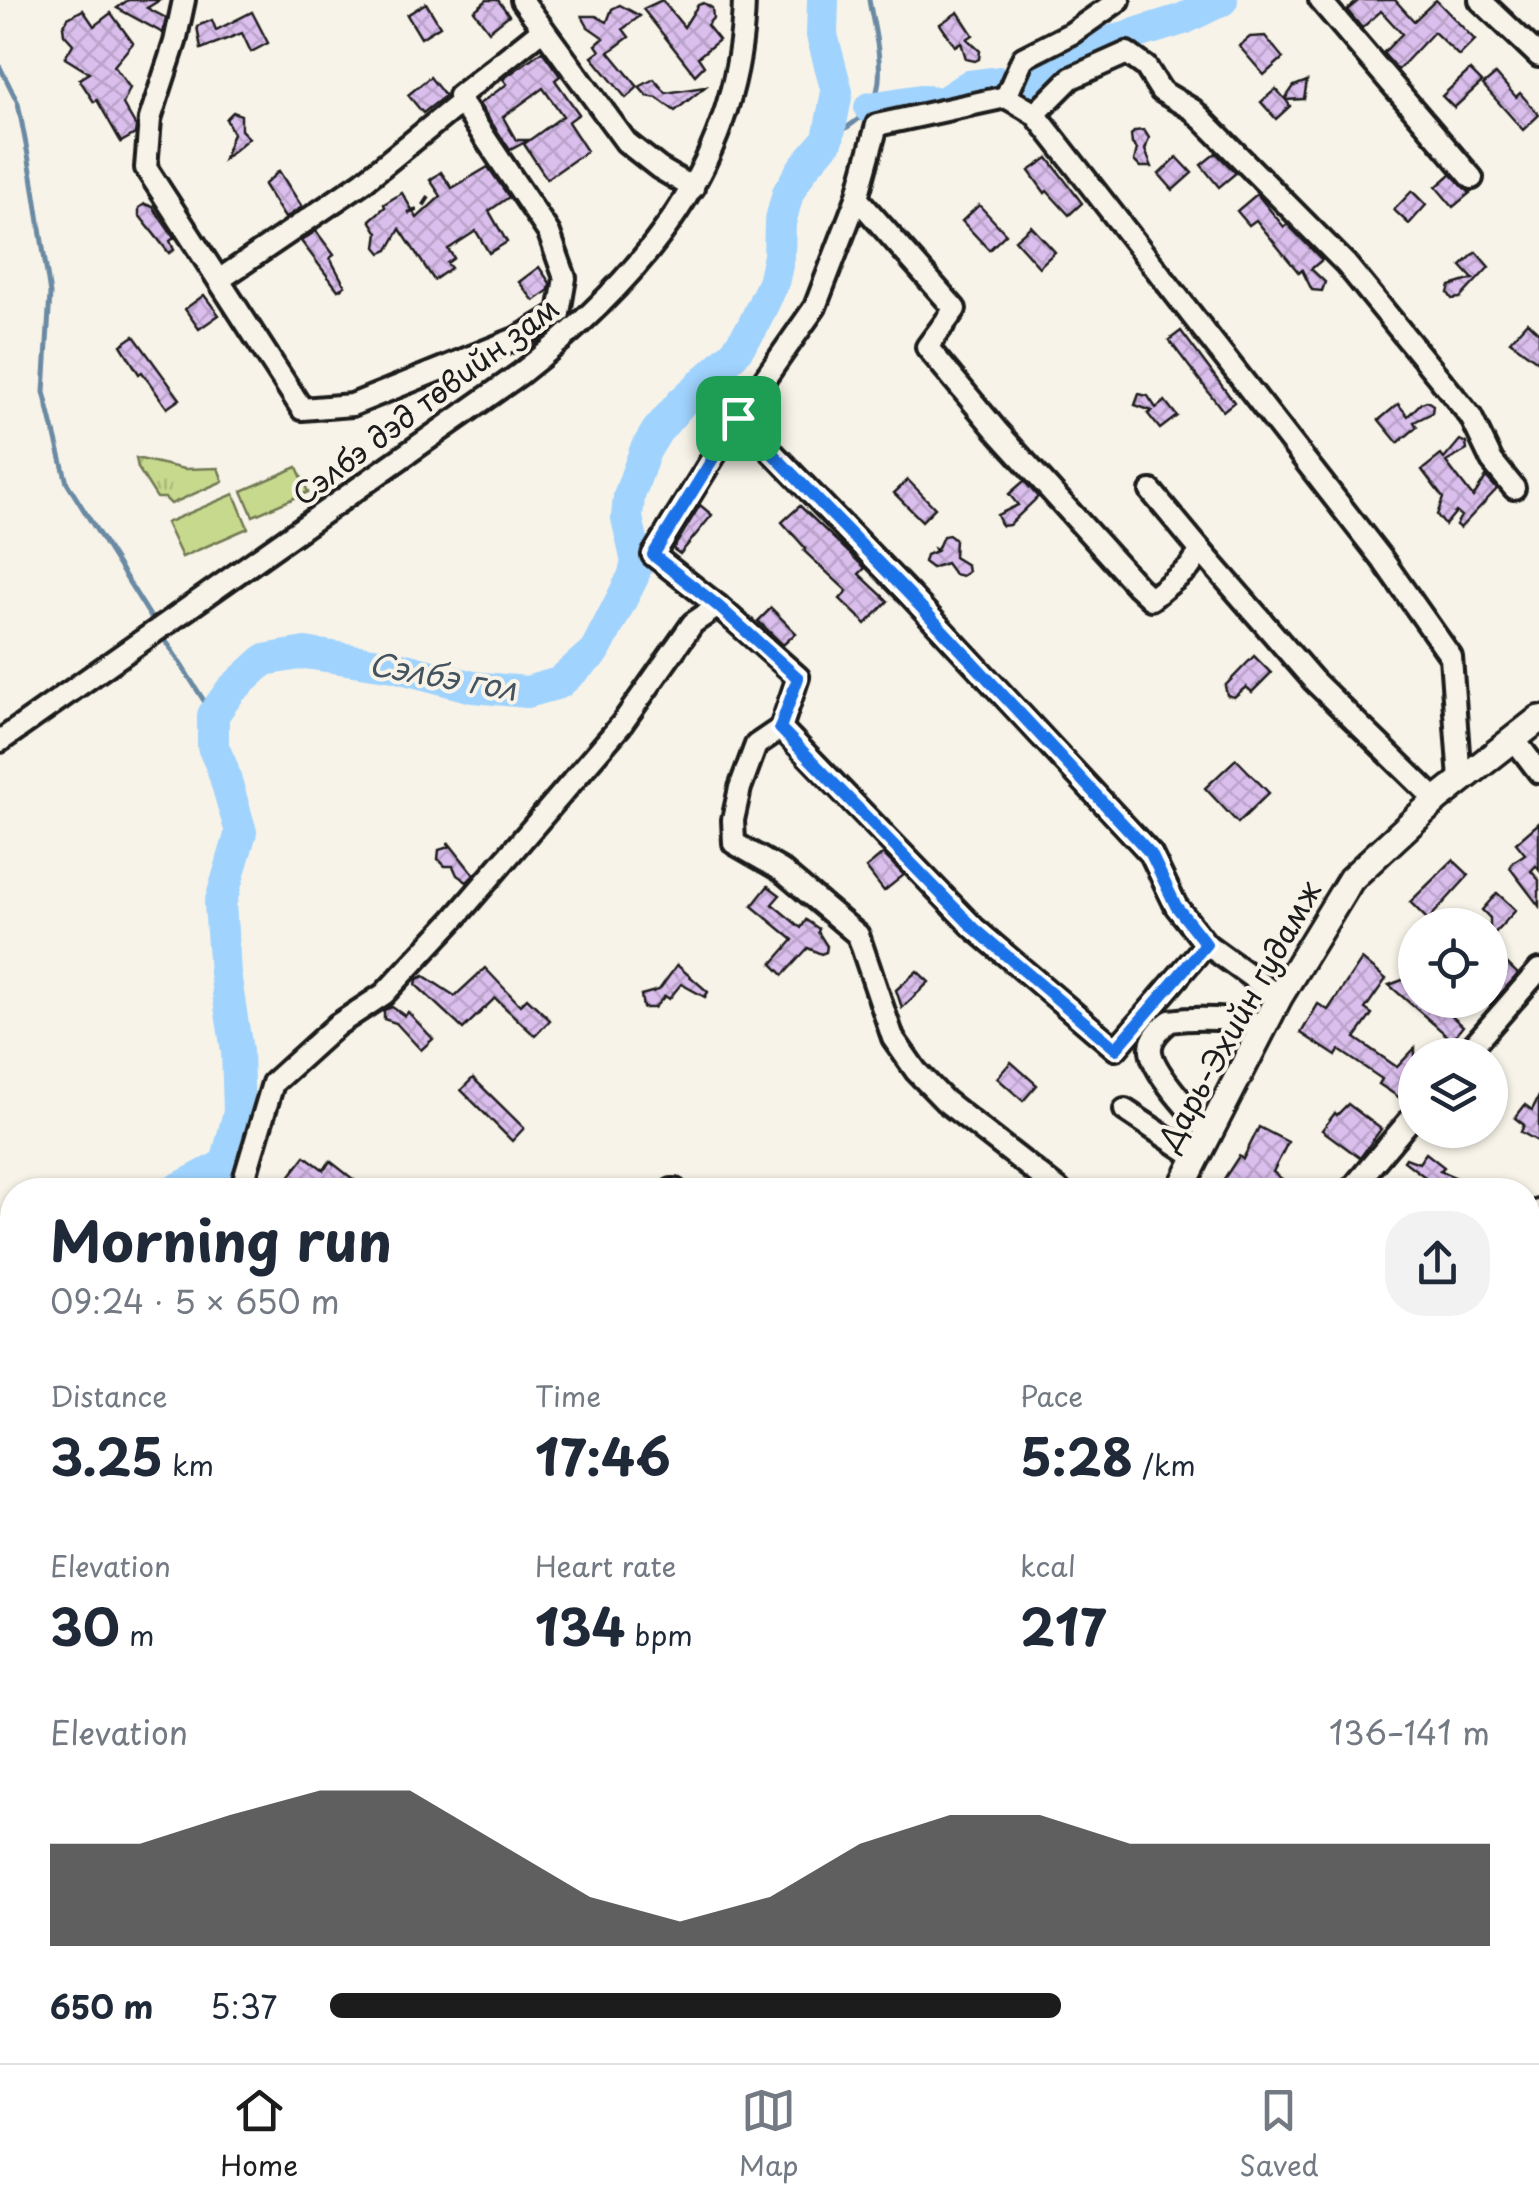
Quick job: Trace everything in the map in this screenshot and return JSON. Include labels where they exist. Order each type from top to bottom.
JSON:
[{"type":"main road","name":"Дарь-Эхийн гудамж","points":[[1186,1178],[1278,997],[1352,878],[1436,800],[1539,719]]},
{"type":"street","points":[[184,0],[150,119],[146,168],[302,410],[352,405],[520,337],[560,313],[565,278],[549,233],[459,96],[543,29]]},
{"type":"street","points":[[522,0],[626,142],[658,168],[693,188]]},
{"type":"street","name":"Сэлбэ дэд төвийн зам","points":[[0,742],[549,351],[615,290],[671,222],[713,148],[728,108],[740,54],[744,0]]},
{"type":"street","points":[[1006,97],[1023,58],[1072,33],[1120,0]]},
{"type":"street","points":[[1320,0],[1472,178]]},
{"type":"street","points":[[1480,0],[1539,56]]},
{"type":"street","points":[[1035,114],[1071,78],[1127,54],[1146,67],[1161,91],[1193,110],[1346,264],[1471,416],[1492,461],[1514,488]]},
{"type":"street","points":[[1044,1178],[945,1101],[916,1071],[893,1038],[858,936],[780,870],[734,843],[736,804],[756,745],[780,728],[798,678],[718,606],[653,555],[738,418],[814,307],[856,198],[876,125],[1006,97],[1035,114],[1382,559],[1451,657],[1460,780]]},
{"type":"street","points":[[220,280],[363,182],[461,102]]},
{"type":"street","points":[[856,198],[955,309],[927,347],[1137,586],[1151,599],[1189,568],[1201,552]]},
{"type":"street","points":[[738,418],[907,592],[1151,854],[1176,906],[1206,944],[1278,997]]},
{"type":"street","points":[[1151,491],[1314,681],[1436,800]]},
{"type":"street","points":[[245,1178],[273,1083],[337,1026],[384,994],[454,920],[620,725],[692,623],[718,606]]},
{"type":"street","points":[[780,728],[974,928],[1116,1049],[1206,944]]},
{"type":"street","points":[[1514,738],[1539,772]]},
{"type":"street","points":[[1480,1038],[1539,970]]},
{"type":"street","points":[[1210,1134],[1154,1065],[1150,1048],[1153,1041],[1170,1021],[1181,1019],[1216,1018],[1265,1024]]},
{"type":"street","points":[[1126,1110],[1196,1158]]},
{"type":"street","points":[[1360,1178],[1398,1134]]},
{"type":"path","points":[[408,213],[422,208],[429,197]]},
{"type":"green space","points":[[136,458],[184,469],[218,468],[223,481],[171,504],[165,498],[157,498]]},
{"type":"green space","points":[[297,467],[308,492],[253,516],[242,491]]},
{"type":"green space","points":[[234,494],[248,528],[182,557],[166,523]]},
{"type":"building","points":[[128,0],[160,0],[147,8],[166,18],[163,33],[117,8]]},
{"type":"building","points":[[487,0],[498,0],[509,15],[489,31],[474,11]]},
{"type":"building","points":[[662,0],[684,27],[698,5],[704,3],[712,8],[713,18],[707,25],[719,40],[698,57],[704,66],[695,75],[643,9]]},
{"type":"building","points":[[1359,0],[1395,0],[1414,21],[1436,0],[1475,40],[1459,56],[1434,32],[1398,70],[1383,53],[1402,34],[1381,11],[1362,28],[1347,10]]},
{"type":"building","points":[[426,3],[440,26],[421,38],[407,15]]},
{"type":"building","points":[[620,5],[640,16],[623,29],[629,37],[609,52],[638,87],[626,98],[592,57],[600,51],[596,45],[604,38],[588,27],[582,16],[596,16],[607,22],[612,9]]},
{"type":"building","points":[[83,10],[94,26],[111,13],[133,43],[114,66],[130,88],[123,104],[136,127],[135,134],[121,142],[97,100],[94,102],[79,79],[89,73],[65,58],[73,44],[64,34],[63,26],[68,18]]},
{"type":"building","points":[[252,12],[268,43],[251,52],[242,33],[201,49],[197,26],[212,20],[216,30]]},
{"type":"building","points":[[958,12],[973,35],[967,39],[980,51],[975,61],[966,59],[961,42],[955,46],[940,24]]},
{"type":"building","points":[[1265,36],[1283,58],[1264,75],[1239,46],[1250,37]]},
{"type":"building","points":[[542,51],[560,76],[555,80],[579,114],[568,122],[587,151],[547,179],[524,144],[563,116],[543,88],[503,117],[516,140],[529,140],[510,150],[479,104],[507,84],[503,79]]},
{"type":"building","points":[[1470,70],[1482,82],[1454,108],[1442,96]]},
{"type":"building","points":[[1496,74],[1539,115],[1523,130],[1483,85]]},
{"type":"building","points":[[430,77],[445,96],[423,113],[408,95]]},
{"type":"building","points":[[654,79],[666,93],[705,87],[675,111],[647,96],[639,87]]},
{"type":"building","points":[[1307,81],[1304,99],[1286,100],[1290,106],[1276,119],[1261,102],[1276,89],[1285,99],[1294,86]]},
{"type":"building","points":[[233,112],[241,115],[241,130],[249,138],[224,159],[233,133],[226,119]]},
{"type":"building","points":[[1144,130],[1149,138],[1145,150],[1152,167],[1140,167],[1134,161],[1137,149],[1131,135]]},
{"type":"building","points":[[1216,153],[1236,173],[1219,187],[1201,165]]},
{"type":"building","points":[[1177,157],[1192,173],[1173,190],[1159,174]]},
{"type":"building","points":[[1048,158],[1082,203],[1069,215],[1029,171]]},
{"type":"building","points":[[488,167],[509,197],[489,211],[507,242],[489,253],[476,231],[448,249],[454,258],[447,263],[451,268],[434,280],[400,229],[388,250],[381,253],[376,247],[378,233],[370,220],[384,204],[402,193],[417,218],[441,196],[430,180],[441,172],[452,188]]},
{"type":"building","points":[[279,171],[302,207],[285,218],[264,185]]},
{"type":"building","points":[[1451,174],[1470,193],[1453,207],[1436,187]]},
{"type":"building","points":[[1412,191],[1426,205],[1409,224],[1394,210]]},
{"type":"building","points":[[1257,194],[1284,227],[1287,224],[1322,260],[1311,269],[1325,282],[1322,291],[1312,290],[1302,270],[1299,273],[1256,220],[1249,225],[1237,211]]},
{"type":"building","points":[[145,204],[153,207],[174,238],[170,241],[174,250],[169,253],[139,215],[139,208]]},
{"type":"building","points":[[979,205],[1006,234],[989,250],[962,221]]},
{"type":"building","points":[[1031,226],[1055,252],[1039,267],[1015,240]]},
{"type":"building","points":[[316,231],[334,255],[330,258],[345,286],[338,290],[301,241]]},
{"type":"building","points":[[1476,252],[1489,267],[1460,298],[1452,299],[1448,293],[1450,286],[1473,279],[1461,266]]},
{"type":"building","points":[[539,267],[550,283],[549,290],[534,301],[519,282]]},
{"type":"building","points":[[204,295],[219,315],[199,329],[185,309]]},
{"type":"building","points":[[1527,322],[1539,333],[1539,362],[1510,341]]},
{"type":"building","points":[[1181,331],[1234,402],[1223,411],[1169,340]]},
{"type":"building","points":[[134,336],[180,399],[167,408],[121,345]]},
{"type":"building","points":[[1139,394],[1148,396],[1156,408],[1165,401],[1177,416],[1160,429],[1148,414],[1152,411],[1135,405]]},
{"type":"building","points":[[1427,401],[1433,405],[1432,413],[1414,422],[1417,427],[1398,443],[1379,420],[1398,404],[1408,416]]},
{"type":"building","points":[[1460,440],[1466,443],[1467,450],[1446,462],[1473,497],[1486,477],[1497,489],[1460,528],[1456,525],[1461,516],[1456,512],[1445,525],[1437,515],[1443,498],[1422,470],[1441,455],[1444,459]]},
{"type":"building","points":[[908,480],[935,508],[922,521],[894,493]]},
{"type":"building","points":[[1024,481],[1038,497],[1009,525],[1002,526],[997,515],[1018,505],[1009,494]]},
{"type":"building","points":[[700,505],[712,515],[680,554],[673,549]]},
{"type":"building","points":[[800,506],[865,568],[859,574],[888,601],[866,624],[840,599],[847,591],[804,551],[782,522]]},
{"type":"building","points":[[943,536],[955,540],[954,557],[967,565],[968,572],[962,576],[954,574],[946,563],[932,568],[924,562],[926,555],[937,550]]},
{"type":"building","points":[[771,608],[796,633],[783,645],[758,621]]},
{"type":"building","points":[[1254,656],[1271,673],[1252,692],[1246,687],[1234,697],[1227,695],[1225,686]]},
{"type":"building","points":[[1236,759],[1269,793],[1238,823],[1205,788]]},
{"type":"building","points":[[1539,823],[1539,870],[1536,866],[1531,871],[1539,880],[1539,906],[1510,868],[1525,854],[1516,843]]},
{"type":"building","points":[[448,842],[474,875],[467,882],[453,866],[445,866],[438,859],[439,850],[449,847]]},
{"type":"building","points":[[883,854],[904,875],[884,891],[866,868]]},
{"type":"building","points":[[1453,860],[1469,875],[1439,908],[1416,908],[1410,902]]},
{"type":"building","points":[[768,886],[780,895],[772,904],[801,928],[806,920],[819,929],[827,946],[821,954],[808,948],[783,975],[772,964],[793,940],[752,906]]},
{"type":"building","points":[[1497,893],[1516,910],[1508,919],[1508,908],[1484,908]]},
{"type":"building","points":[[1362,959],[1386,979],[1365,1009],[1372,1014],[1355,1038],[1398,1066],[1398,1097],[1379,1084],[1382,1079],[1339,1050],[1336,1056],[1301,1033],[1318,1004],[1328,1010]]},
{"type":"building","points":[[1508,964],[1518,974],[1508,985]]},
{"type":"building","points":[[677,965],[708,992],[705,997],[681,984],[669,999],[665,996],[654,1008],[643,1008],[641,995],[659,990]]},
{"type":"building","points":[[485,968],[520,1005],[527,998],[550,1020],[535,1036],[495,998],[463,1029],[416,985],[417,979],[424,976],[455,996]]},
{"type":"building","points":[[917,971],[929,982],[902,1008],[896,990]]},
{"type":"building","points":[[392,1007],[405,1016],[408,1012],[433,1039],[421,1050],[396,1023],[384,1019],[384,1010]]},
{"type":"building","points":[[1427,1018],[1454,1018],[1463,1026],[1450,1038]]},
{"type":"building","points":[[1011,1062],[1037,1085],[1023,1101],[997,1078]]},
{"type":"building","points":[[473,1078],[524,1128],[512,1141],[461,1090]]},
{"type":"building","points":[[1539,1096],[1539,1142],[1521,1132],[1524,1125],[1515,1118],[1525,1105],[1532,1110]]},
{"type":"building","points":[[1348,1104],[1381,1129],[1360,1158],[1322,1130]]},
{"type":"building","points":[[1259,1127],[1288,1142],[1273,1172],[1281,1178],[1225,1178],[1239,1156],[1243,1159]]},
{"type":"building","points":[[1426,1153],[1444,1167],[1440,1171],[1457,1178],[1424,1178],[1404,1161],[1406,1158],[1419,1163]]},
{"type":"building","points":[[305,1156],[324,1170],[330,1161],[352,1178],[288,1178]]},
{"type":"waterway","name":"Сэлбэ гол","points":[[199,1178],[226,1164],[239,1112],[237,1051],[220,904],[241,832],[213,747],[213,715],[231,690],[264,660],[305,653],[394,666],[473,687],[527,692],[559,683],[595,651],[637,562],[627,518],[629,496],[645,451],[682,402],[734,354],[752,328],[773,283],[788,193],[828,139],[837,92],[822,35],[823,0]]},
{"type":"waterway","points":[[828,139],[863,115],[877,93],[878,53],[869,0]]},
{"type":"waterway","points":[[1022,83],[1109,42],[1183,19],[1222,0]]},
{"type":"waterway","points":[[0,67],[18,103],[32,176],[50,294],[44,392],[67,483],[155,624]]},
{"type":"waterway","points":[[870,108],[921,100],[943,103],[969,86],[1001,82]]},
{"type":"waterway","points":[[161,633],[213,715]]},
{"type":"route","points":[[738,418],[907,592],[1151,854],[1176,906],[1206,944],[1116,1049],[974,928],[780,728],[798,678],[718,606],[653,555],[738,418]]}]
